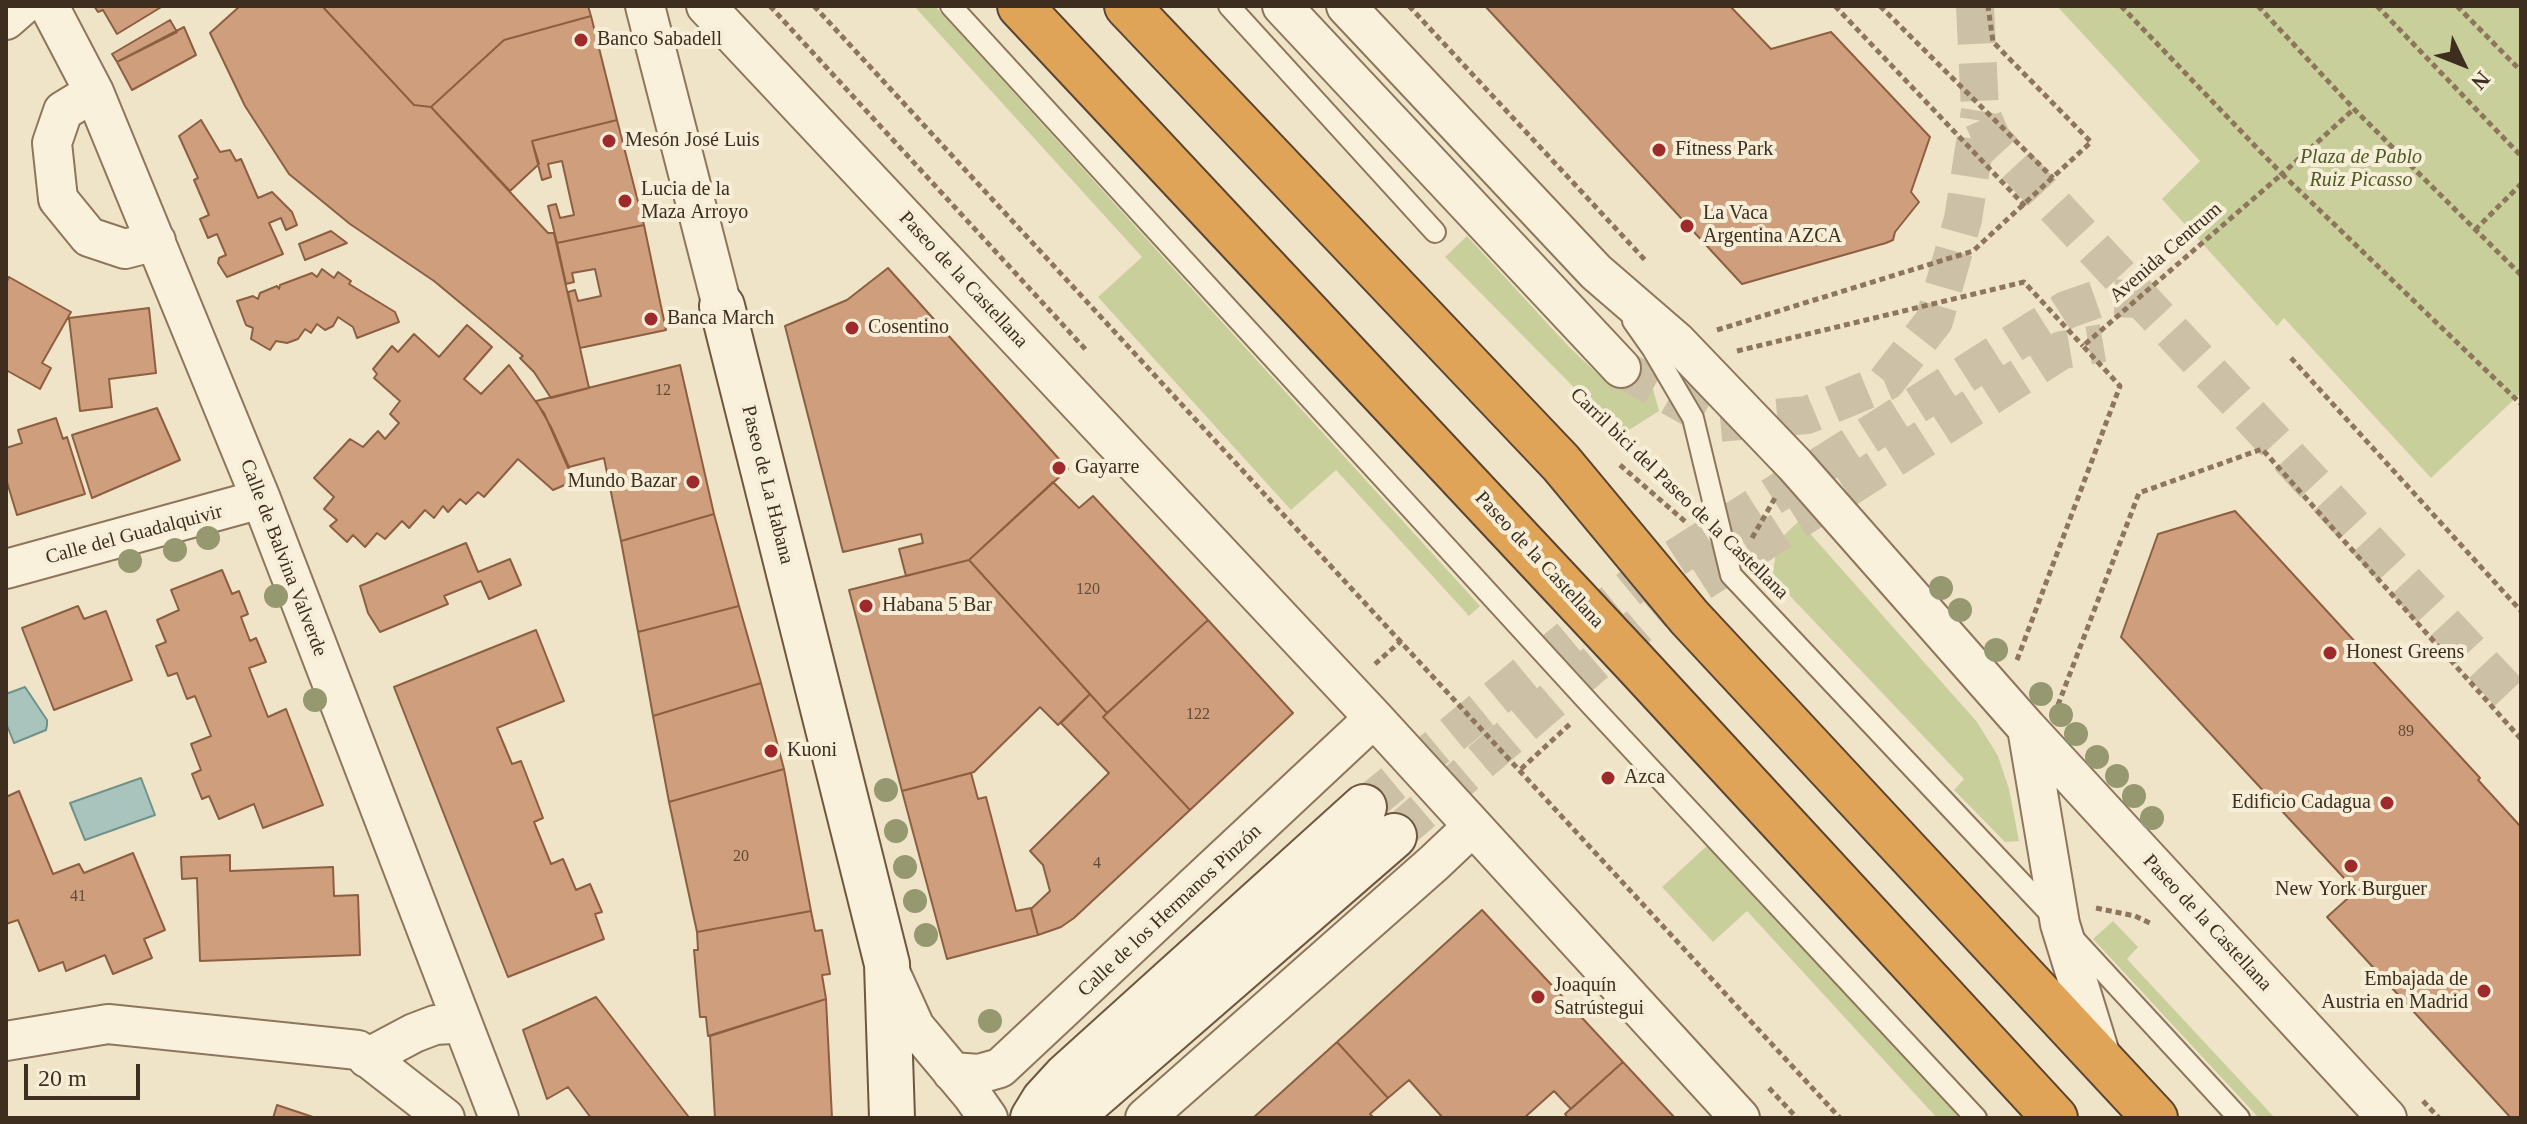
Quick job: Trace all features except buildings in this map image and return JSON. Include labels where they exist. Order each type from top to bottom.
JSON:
[{"type":"highway","name":"Paseo de la Castellana","points":[[1020,6],[2055,1118]]},
{"type":"highway","name":"Paseo de la Castellana","points":[[1127,6],[1561,463],[1689,617],[2155,1118]]},
{"type":"street","points":[[6,20],[22,6]]},
{"type":"street","name":"Calle de Balvina Valverde","points":[[49,6],[94,92],[261,499],[499,1118]]},
{"type":"street","name":"Paseo de La Habana","points":[[645,6],[887,964],[915,1027],[988,1118]]},
{"type":"street","name":"Paseo de la Castellana","points":[[706,6],[1374,718],[1740,1118]]},
{"type":"street","points":[[1282,6],[1621,368]]},
{"type":"street","name":"Paseo de la Castellana","points":[[1346,6],[1596,272],[1677,342],[1795,465],[2027,728],[2387,1118]]},
{"type":"street","points":[[94,92],[63,111],[52,143],[58,199],[89,237],[125,249],[156,241]]},
{"type":"street","name":"Calle del Guadalquivir","points":[[15,556],[261,499]]},
{"type":"street","name":"Calle de los Hermanos Pinzón","points":[[952,1072],[979,1074],[1000,1068],[1374,718]]},
{"type":"street","name":"Paseo de la Castellana","points":[[2027,728],[2060,924],[2102,1060]]},
{"type":"street","points":[[1033,1118],[1044,1100],[1066,1076],[1379,821],[1069,1118]]},
{"type":"street","points":[[1150,1116],[1472,827]]},
{"type":"street","name":"Paseo de La Habana","points":[[887,964],[892,1118]]},
{"type":"street","points":[[6,1041],[108,1024],[358,1050],[445,1118]]},
{"type":"street","points":[[367,1058],[435,1025],[464,1027]]},
{"type":"lane","points":[[951,6],[1626,743],[1976,1118]]},
{"type":"lane","points":[[1229,6],[1435,232]]},
{"type":"lane","name":"Paseo de la Castellana","points":[[1596,272],[1652,348],[1693,418],[1731,575],[2239,1118]]},
{"type":"path","points":[[814,6],[1840,1118]]},
{"type":"path","points":[[1835,6],[2025,206]]},
{"type":"path","points":[[1880,6],[2053,178]]},
{"type":"path","points":[[1712,331],[1973,251],[2091,142],[1993,42],[1988,6]]},
{"type":"path","points":[[2121,6],[2282,174],[2521,404]]},
{"type":"path","points":[[2258,6],[2354,109],[2521,275]]},
{"type":"path","points":[[2377,6],[2521,156]]},
{"type":"path","points":[[2457,6],[2521,71]]},
{"type":"path","name":"Avenida Centrum","points":[[2083,346],[2354,109]]},
{"type":"path","points":[[2475,230],[2521,184]]},
{"type":"path","points":[[1729,353],[2024,282],[2120,386],[2017,660]]},
{"type":"path","points":[[2291,358],[2521,611]]},
{"type":"path","points":[[2058,705],[2139,493],[2262,449],[2521,739]]},
{"type":"path","name":"Carril bici del Paseo de la Castellana","points":[[1618,463],[1727,558]]},
{"type":"path","points":[[2095,908],[2135,916],[2155,926]]},
{"type":"green space","points":[[914,6],[935,6],[1480,606],[1469,616],[1336,470],[1291,510],[1098,297],[1142,257]]},
{"type":"green space","name":"Plaza de Pablo Ruiz Picasso","points":[[2057,6],[2521,6],[2521,393],[2431,478],[2284,318],[2277,326],[2162,199],[2200,161]]},
{"type":"green space","points":[[1467,236],[1570,348],[1613,388],[1645,359],[1659,411],[1621,435],[1445,257]]},
{"type":"green space","points":[[1799,521],[1977,722],[1998,756],[2009,789],[2019,841],[2005,842],[1954,790],[1964,779],[1772,577],[1778,541]]},
{"type":"green space","points":[[1709,844],[1961,1118],[1937,1118],[1747,911],[1713,942],[1662,887]]},
{"type":"green space","points":[[2113,921],[2138,947],[2127,959],[2275,1118],[2259,1118],[2093,939]]},
{"type":"water","points":[[25,687],[47,720],[47,725],[46,730],[14,743],[6,723],[6,694]]},
{"type":"water","points":[[141,778],[155,815],[85,840],[70,803]]},
{"type":"tunnel","points":[[1975,6],[1980,111],[1992,139],[2521,706]]},
{"type":"tunnel","points":[[1621,368],[1718,423],[1807,415],[1886,382],[1934,321],[1963,219],[1980,111]]},
{"type":"tunnel","points":[[1364,807],[1639,581],[2066,310],[2100,298],[2143,299]]},
{"type":"tunnel","points":[[1394,836],[1656,611],[2062,350],[2103,343]]},
{"type":"place","name":"Banco Sabadell","points":[[581,40]]},
{"type":"place","name":"Mesón José Luis","points":[[609,141]]},
{"type":"place","name":"Fitness Park","points":[[1659,150]]},
{"type":"place","name":"Lucia de la Maza Arroyo","points":[[625,201]]},
{"type":"place","name":"La Vaca Argentina AZCA","points":[[1687,226]]},
{"type":"place","name":"Banca March","points":[[651,319]]},
{"type":"place","name":"Cosentino","points":[[852,328]]},
{"type":"place","name":"Gayarre","points":[[1059,468]]},
{"type":"place","name":"Mundo Bazar","points":[[693,482]]},
{"type":"place","name":"Habana 5 Bar","points":[[866,606]]},
{"type":"place","name":"Honest Greens","points":[[2330,653]]},
{"type":"place","name":"Kuoni","points":[[771,751]]},
{"type":"place","name":"Azca","points":[[1608,778]]},
{"type":"place","name":"Edificio Cadagua","points":[[2387,803]]},
{"type":"place","name":"New York Burguer","points":[[2351,866]]},
{"type":"place","name":"Embajada de Austria en Madrid","points":[[2484,991]]},
{"type":"place","name":"Joaquín Satrústegui","points":[[1538,997]]}]
